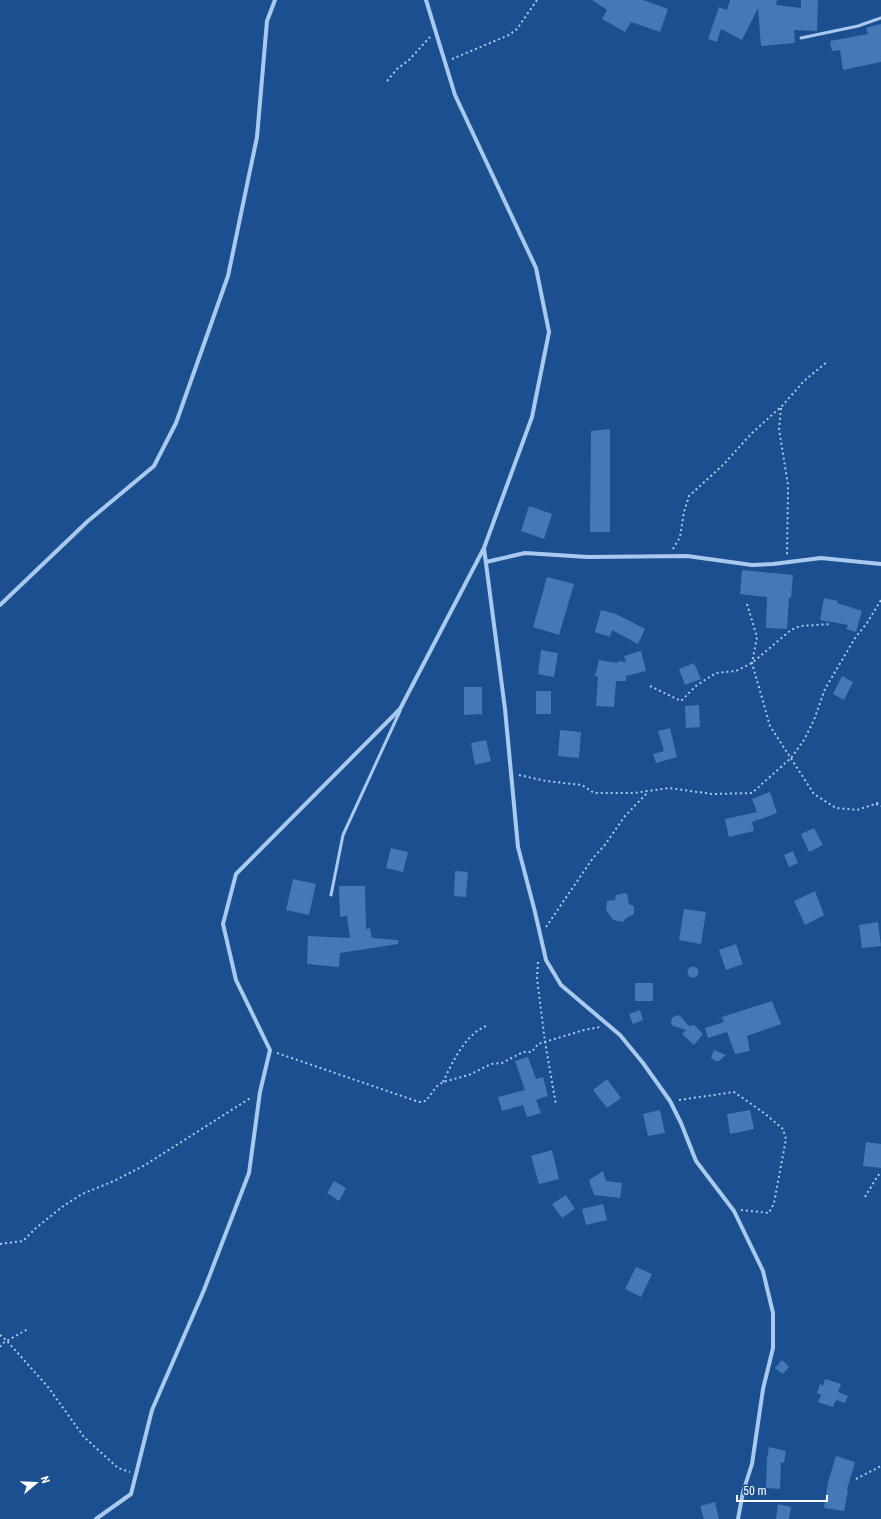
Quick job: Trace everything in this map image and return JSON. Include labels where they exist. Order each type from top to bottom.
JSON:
[{"type":"street","points":[[0,605],[88,521],[154,466],[176,422],[228,276],[257,137],[267,21],[275,0]]},
{"type":"street","points":[[96,1519],[131,1494],[152,1410],[204,1290],[248,1173],[260,1092],[270,1050],[236,980],[223,924],[236,874],[400,709],[484,548],[532,417],[549,332],[536,268],[455,95],[426,0]]},
{"type":"street","points":[[484,548],[505,709],[518,847],[546,960],[561,985],[620,1035],[670,1101],[681,1123],[696,1161],[732,1209],[763,1271],[773,1312],[773,1348],[763,1388],[752,1464],[743,1492],[738,1519]]},
{"type":"street","points":[[486,562],[525,553],[588,557],[687,556],[752,564],[821,558],[881,564]]},
{"type":"lane","points":[[801,38],[858,26],[881,18]]},
{"type":"lane","points":[[331,895],[343,835],[400,709]]},
{"type":"path","points":[[445,63],[509,35],[517,29],[537,0]]},
{"type":"path","points":[[387,81],[435,32]]},
{"type":"path","points":[[671,556],[680,537],[684,512],[689,496],[724,464],[751,434],[781,407],[804,381],[827,362]]},
{"type":"path","points":[[781,407],[779,429],[788,484],[786,562]]},
{"type":"path","points":[[510,774],[525,775],[546,781],[582,785],[594,793],[634,793],[669,788],[712,794],[752,793],[790,758],[804,740],[814,720],[825,689],[855,638],[867,623],[881,600]]},
{"type":"path","points":[[746,604],[757,637],[756,649],[752,663],[770,726],[814,794],[836,808],[857,810],[881,802]]},
{"type":"path","points":[[650,686],[681,701],[697,685],[716,673],[736,671],[752,663],[791,630],[800,626],[831,624]]},
{"type":"path","points":[[540,932],[549,925],[593,858],[604,846],[625,816],[649,791]]},
{"type":"path","points":[[875,804],[881,806]]},
{"type":"path","points":[[538,955],[537,978],[545,1042],[556,1105]]},
{"type":"path","points":[[443,1082],[469,1075],[491,1064],[502,1063],[523,1052],[532,1052],[538,1044],[584,1030],[608,1025]]},
{"type":"path","points":[[270,1050],[419,1102],[426,1101],[436,1088],[443,1082],[462,1047],[478,1029],[486,1026]]},
{"type":"path","points":[[0,1244],[23,1241],[36,1228],[62,1207],[82,1194],[114,1181],[145,1165],[260,1092]]},
{"type":"path","points":[[670,1101],[734,1092],[764,1113],[783,1129],[786,1139],[783,1159],[774,1203],[769,1212],[732,1209]]},
{"type":"path","points":[[865,1197],[881,1172]]},
{"type":"path","points":[[0,1347],[28,1329]]},
{"type":"path","points":[[0,1335],[8,1341],[48,1387],[84,1437],[118,1468],[136,1474]]},
{"type":"path","points":[[856,1479],[881,1466]]},
{"type":"building","points":[[592,0],[643,0],[668,9],[660,32],[631,22],[625,32],[602,19],[607,10]]},
{"type":"building","points":[[730,0],[777,0],[776,5],[801,8],[801,0],[818,0],[817,31],[794,30],[795,43],[761,46],[758,8],[742,40],[721,29],[717,42],[708,39],[719,7],[727,10]]},
{"type":"building","points":[[881,24],[881,62],[843,70],[840,50],[832,51],[830,41],[868,34],[866,28]]},
{"type":"building","points":[[610,429],[610,532],[590,532],[591,431]]},
{"type":"building","points":[[529,506],[552,514],[544,539],[521,531]]},
{"type":"building","points":[[742,570],[793,575],[791,598],[789,598],[787,629],[766,628],[767,597],[740,594]]},
{"type":"building","points":[[547,577],[574,584],[559,635],[533,627]]},
{"type":"building","points":[[824,598],[838,601],[837,603],[862,611],[856,632],[846,629],[848,625],[820,620]]},
{"type":"building","points":[[601,610],[616,614],[645,629],[638,644],[612,630],[610,637],[595,632]]},
{"type":"building","points":[[541,650],[558,653],[554,677],[538,674]]},
{"type":"building","points":[[641,651],[646,671],[626,676],[626,681],[616,681],[614,707],[596,706],[598,677],[595,676],[599,660],[618,663],[618,661],[626,662],[624,656]]},
{"type":"building","points":[[694,663],[701,679],[685,685],[679,669]]},
{"type":"building","points":[[842,676],[853,682],[844,700],[833,694]]},
{"type":"building","points":[[464,687],[482,687],[482,714],[464,715]]},
{"type":"building","points":[[536,691],[551,691],[551,714],[536,714]]},
{"type":"building","points":[[699,705],[700,727],[686,728],[685,706]]},
{"type":"building","points":[[670,728],[677,757],[656,763],[653,754],[664,751],[658,731]]},
{"type":"building","points":[[560,730],[581,732],[579,758],[558,756]]},
{"type":"building","points":[[486,740],[491,761],[475,765],[471,743]]},
{"type":"building","points":[[770,792],[777,813],[752,822],[754,831],[729,837],[725,819],[757,812],[752,799]]},
{"type":"building","points":[[814,828],[823,845],[809,852],[801,834]]},
{"type":"building","points":[[391,848],[408,852],[403,872],[386,868]]},
{"type":"building","points":[[793,851],[798,863],[789,867],[784,855]]},
{"type":"building","points":[[455,871],[468,872],[466,897],[454,896]]},
{"type":"building","points":[[293,879],[316,884],[309,915],[286,910]]},
{"type":"building","points":[[339,886],[365,886],[366,929],[370,928],[372,938],[398,940],[398,944],[340,953],[339,967],[307,964],[308,936],[350,938],[347,916],[340,917]]},
{"type":"building","points":[[815,891],[824,915],[805,925],[794,901]]},
{"type":"building","points":[[627,893],[629,904],[634,906],[634,914],[626,918],[623,922],[613,920],[606,910],[607,901],[615,900],[616,895]]},
{"type":"building","points":[[684,909],[706,912],[701,944],[679,940]]},
{"type":"building","points":[[878,922],[881,946],[862,948],[859,925]]},
{"type":"building","points":[[736,944],[743,964],[726,970],[719,950]]},
{"type":"building","points":[[693,966],[697,968],[699,972],[697,976],[693,978],[689,976],[687,972],[689,968]]},
{"type":"building","points":[[635,983],[653,983],[653,1001],[635,1001]]},
{"type":"building","points":[[772,1001],[781,1024],[747,1036],[750,1051],[735,1054],[727,1032],[708,1038],[705,1028],[724,1022],[722,1017]]},
{"type":"building","points":[[640,1010],[643,1020],[633,1024],[629,1014]]},
{"type":"building","points":[[677,1015],[680,1016],[689,1026],[694,1025],[703,1034],[694,1045],[682,1034],[686,1030],[673,1026],[671,1023],[672,1018]]},
{"type":"building","points":[[714,1050],[726,1055],[719,1061],[715,1061],[711,1057]]},
{"type":"building","points":[[528,1057],[536,1079],[543,1077],[548,1096],[536,1100],[541,1113],[527,1117],[523,1105],[502,1111],[498,1097],[525,1090],[515,1061]]},
{"type":"building","points":[[607,1079],[621,1098],[607,1108],[593,1090]]},
{"type":"building","points":[[660,1110],[665,1133],[648,1136],[643,1114]]},
{"type":"building","points":[[750,1110],[754,1129],[730,1134],[727,1114]]},
{"type":"building","points":[[866,1142],[881,1144],[881,1168],[863,1166]]},
{"type":"building","points":[[552,1150],[559,1179],[539,1184],[531,1156]]},
{"type":"building","points":[[603,1171],[606,1181],[622,1183],[620,1198],[594,1195],[589,1180]]},
{"type":"building","points":[[334,1181],[346,1188],[339,1201],[327,1193]]},
{"type":"building","points":[[566,1195],[575,1209],[562,1218],[552,1204]]},
{"type":"building","points":[[603,1204],[607,1220],[586,1225],[582,1209]]},
{"type":"building","points":[[636,1267],[652,1274],[641,1297],[625,1289]]},
{"type":"building","points":[[782,1360],[789,1367],[783,1374],[775,1368]]},
{"type":"building","points":[[825,1379],[841,1384],[838,1392],[848,1396],[845,1403],[836,1400],[833,1407],[818,1402],[821,1395],[817,1393],[820,1384],[823,1386]]},
{"type":"building","points":[[769,1447],[786,1451],[784,1463],[781,1462],[780,1489],[766,1488]]},
{"type":"building","points":[[836,1456],[855,1462],[847,1489],[844,1511],[824,1508],[828,1482]]},
{"type":"building","points":[[715,1502],[719,1519],[704,1519],[700,1506]]},
{"type":"building","points":[[778,1504],[791,1507],[789,1519],[776,1519]]}]
